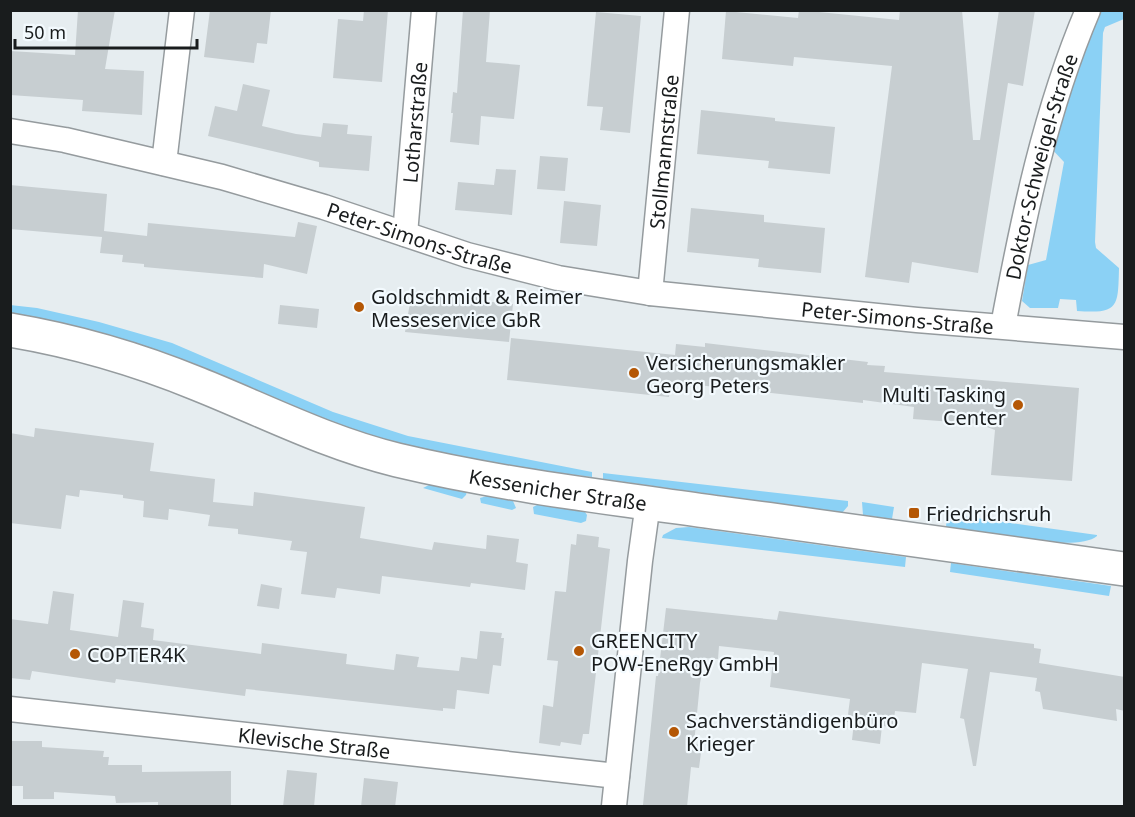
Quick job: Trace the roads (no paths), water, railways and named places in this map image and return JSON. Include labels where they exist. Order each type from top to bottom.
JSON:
[{"type":"main road","name":"Kessenicher Straße","points":[[10,330],[73,342],[141,363],[197,383],[316,434],[392,459],[439,470],[648,503],[1125,569]]},
{"type":"street","points":[[164,163],[182,10]]},
{"type":"street","name":"Lotharstraße","points":[[405,234],[424,10]]},
{"type":"street","name":"Stollmannstraße","points":[[650,292],[677,10]]},
{"type":"street","name":"Doktor-Schweigel-Straße","points":[[1003,326],[1042,143],[1060,81],[1088,10]]},
{"type":"street","name":"Peter-Simons-Straße","points":[[10,131],[65,140],[269,190],[467,255],[548,276],[650,292],[917,320],[1125,337]]},
{"type":"street","points":[[614,807],[648,503]]},
{"type":"street","name":"Klevische Straße","points":[[10,709],[617,777]]},
{"type":"place","name":"Goldschmidt & Reimer Messeservice GbR","points":[[359,307]]},
{"type":"place","name":"Versicherungsmakler Georg Peters","points":[[634,373]]},
{"type":"place","name":"Multi Tasking Center","points":[[1018,405]]},
{"type":"place","name":"Friedrichsruh","points":[[914,513]]},
{"type":"place","name":"GREENCITY POW-EneRgy GmbH","points":[[579,651]]},
{"type":"place","name":"COPTER4K","points":[[75,654]]},
{"type":"place","name":"Sachverständigenbüro Krieger","points":[[674,732]]}]
